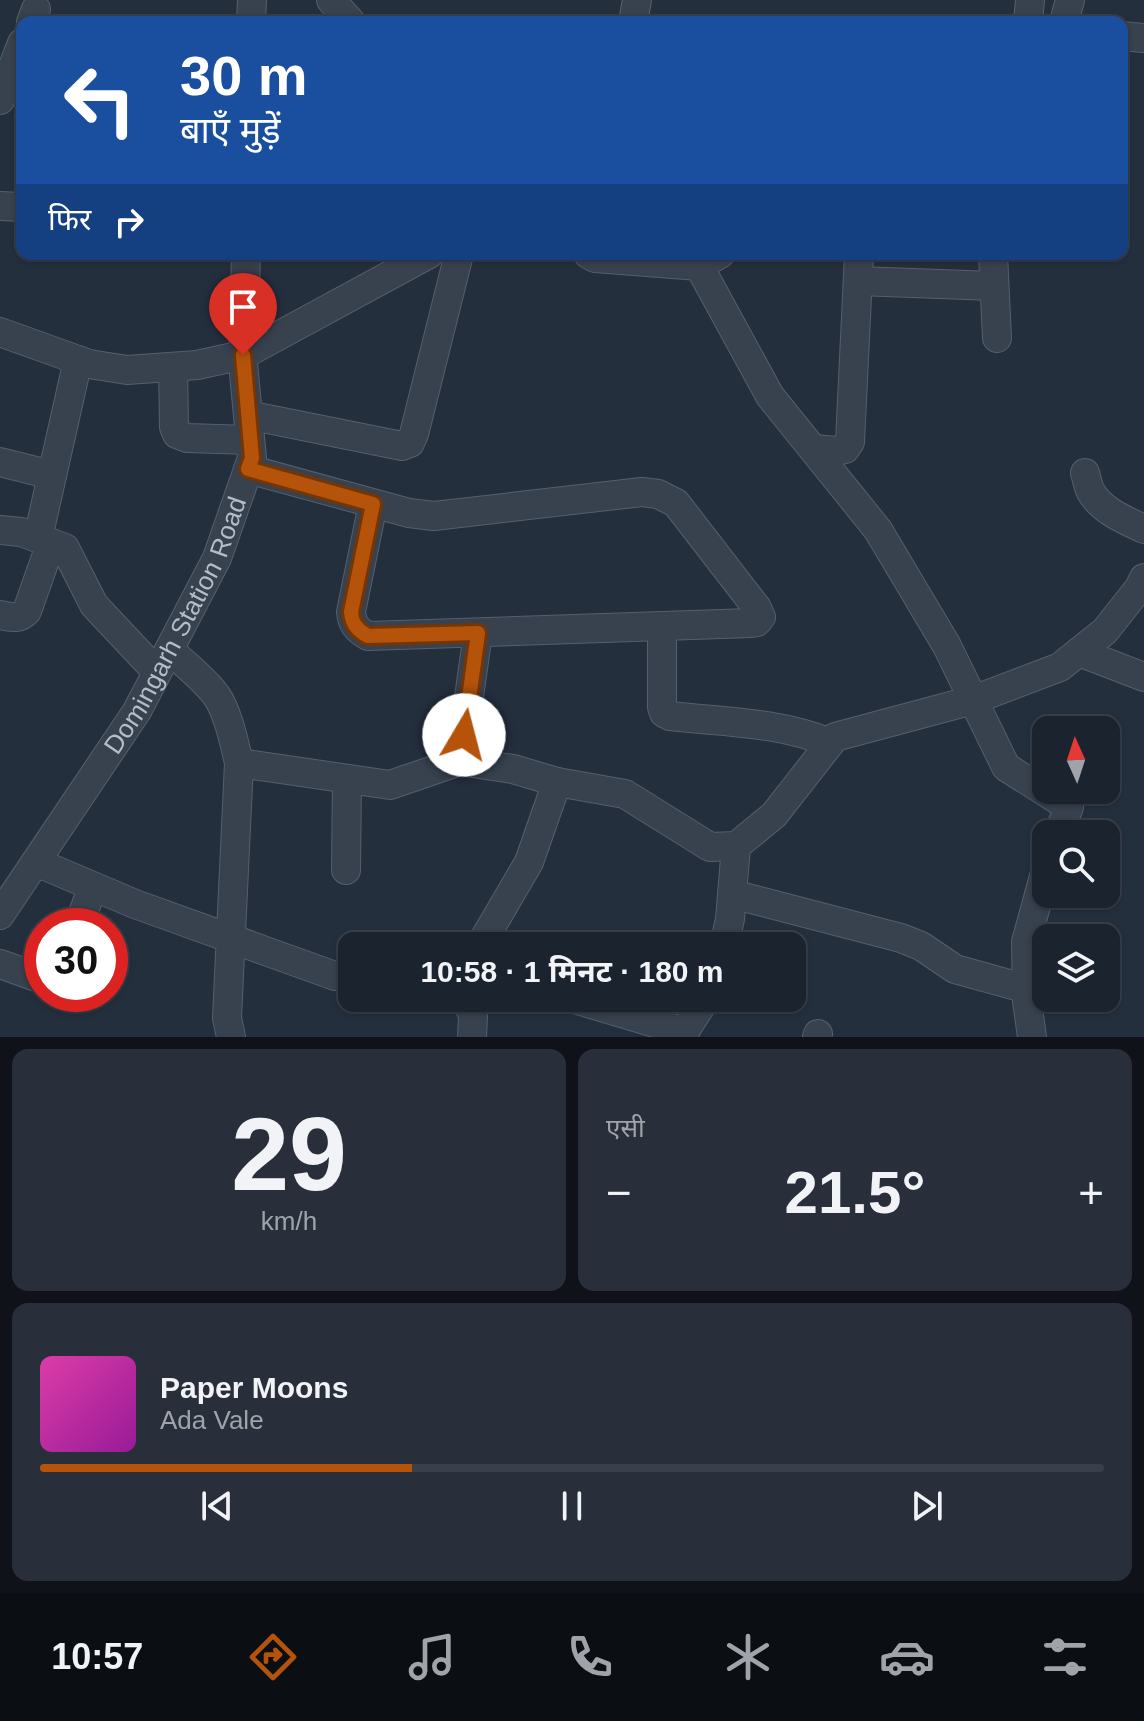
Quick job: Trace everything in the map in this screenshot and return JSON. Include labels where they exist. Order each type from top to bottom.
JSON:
[{"type":"street","points":[[331,0],[346,16]]},
{"type":"street","points":[[0,100],[16,74]]},
{"type":"street","name":"Domingarh Station Road","points":[[0,915],[137,711],[217,558],[252,458],[243,355],[246,260]]},
{"type":"street","points":[[0,332],[89,364],[127,370],[197,365],[243,355],[418,260]]},
{"type":"street","points":[[173,367],[174,427],[177,434],[187,438],[249,428],[402,446],[410,443],[458,260]]},
{"type":"street","points":[[709,260],[770,396],[878,530],[947,646],[1006,767],[1069,807],[1064,820]]},
{"type":"street","points":[[993,260],[997,338]]},
{"type":"street","points":[[813,449],[837,451],[845,449],[850,442],[858,268],[994,286]]},
{"type":"street","points":[[0,615],[17,618],[27,611],[45,541],[52,475],[78,360]]},
{"type":"street","points":[[0,462],[52,475]]},
{"type":"street","points":[[248,469],[373,504],[434,516],[642,492],[658,494],[676,503],[761,617],[751,623],[368,636],[352,622],[351,612],[373,504]]},
{"type":"street","points":[[1085,473],[1091,491],[1099,501],[1112,513],[1144,529]]},
{"type":"street","points":[[0,530],[21,532],[65,548],[94,605],[163,661],[194,672],[218,697],[239,763],[227,1018],[231,1037]]},
{"type":"street","points":[[239,763],[390,785],[460,761],[513,769],[557,782],[625,794],[710,847],[736,846],[774,815],[835,737],[973,700],[1060,667],[1105,631],[1144,578]]},
{"type":"street","points":[[662,626],[664,713],[783,728],[830,743]]},
{"type":"street","points":[[460,761],[478,633]]},
{"type":"street","points":[[1079,652],[1144,677]]},
{"type":"street","points":[[346,870],[347,779]]},
{"type":"street","points":[[488,932],[529,862],[557,782]]},
{"type":"street","points":[[727,932],[736,846]]},
{"type":"street","points":[[36,862],[135,904],[338,976]]},
{"type":"street","points":[[85,908],[93,887]]},
{"type":"street","points":[[732,894],[901,938],[921,946],[955,969],[1027,989]]},
{"type":"street","points":[[1032,1037],[1026,942],[1035,908]]},
{"type":"street","points":[[0,964],[24,973]]},
{"type":"street","points":[[471,1012],[472,1037]]},
{"type":"street","points":[[613,1012],[683,1035],[697,1012]]},
{"type":"route","points":[[243,355],[252,458],[248,469],[373,504],[351,612],[352,622],[368,636],[478,633],[464,735]]}]
